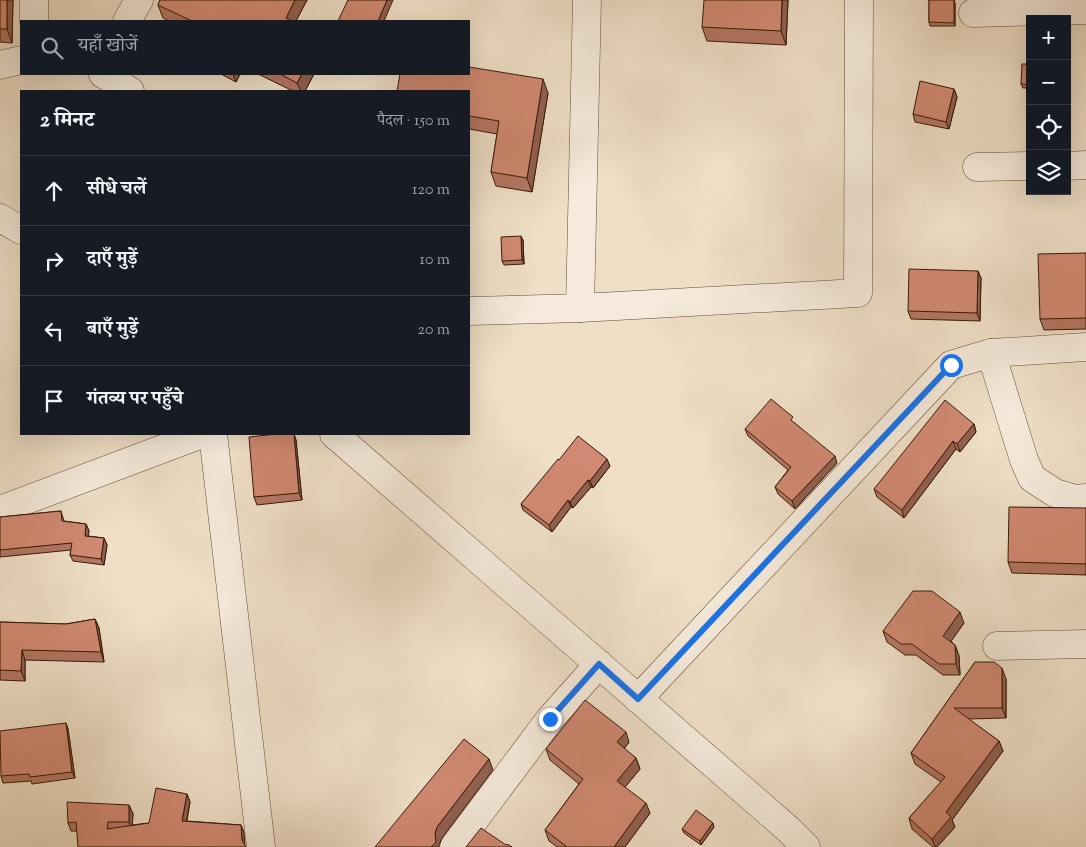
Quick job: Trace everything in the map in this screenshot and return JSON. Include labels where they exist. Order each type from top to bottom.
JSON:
[{"type":"street","points":[[34,0],[34,20]]},
{"type":"street","points":[[128,20],[139,0]]},
{"type":"street","points":[[580,308],[587,0]]},
{"type":"street","points":[[470,311],[580,308],[858,293],[859,0]]},
{"type":"street","points":[[973,13],[1086,10]]},
{"type":"street","points":[[0,65],[20,60]]},
{"type":"street","points":[[105,75],[128,90]]},
{"type":"street","points":[[1071,166],[1086,165]]},
{"type":"street","points":[[977,167],[1026,166]]},
{"type":"street","points":[[0,218],[20,229]]},
{"type":"street","points":[[638,699],[951,365],[990,353],[1086,347]]},
{"type":"street","points":[[990,353],[1024,460],[1032,478],[1055,493],[1075,498],[1086,498]]},
{"type":"street","points":[[0,510],[199,435]]},
{"type":"street","points":[[213,435],[261,847]]},
{"type":"street","points":[[335,435],[806,847]]},
{"type":"street","points":[[997,646],[1086,644]]},
{"type":"street","points":[[454,847],[550,719],[599,664]]},
{"type":"building","points":[[0,0],[7,0],[7,29],[0,29]]},
{"type":"building","points":[[160,0],[295,0],[286,18],[290,20],[190,20],[158,5]]},
{"type":"building","points":[[348,0],[387,0],[378,20],[338,20]]},
{"type":"building","points":[[704,0],[782,0],[781,31],[702,27]]},
{"type":"building","points":[[929,0],[954,0],[954,23],[929,22]]},
{"type":"building","points":[[1022,64],[1026,64],[1026,85],[1021,84]]},
{"type":"building","points":[[470,67],[543,79],[527,178],[491,172],[499,121],[470,116],[470,90],[397,90],[400,75],[470,75]]},
{"type":"building","points":[[282,75],[301,75],[297,83]]},
{"type":"building","points":[[920,81],[954,89],[946,122],[913,114]]},
{"type":"building","points":[[521,236],[522,260],[502,261],[501,237]]},
{"type":"building","points":[[1086,253],[1086,318],[1040,319],[1038,254]]},
{"type":"building","points":[[909,269],[978,271],[977,313],[908,311]]},
{"type":"building","points":[[771,399],[793,417],[791,420],[835,456],[792,501],[775,487],[791,467],[745,429]]},
{"type":"building","points":[[945,400],[974,424],[957,444],[953,441],[902,510],[874,489]]},
{"type":"building","points":[[294,435],[299,493],[254,497],[249,437]]},
{"type":"building","points":[[578,436],[607,459],[590,481],[588,480],[570,502],[568,500],[549,525],[521,504]]},
{"type":"building","points":[[1009,507],[1086,508],[1086,564],[1008,562]]},
{"type":"building","points":[[61,511],[62,521],[86,524],[85,536],[104,538],[101,559],[70,555],[72,543],[0,550],[0,517]]},
{"type":"building","points":[[913,591],[932,591],[960,612],[943,636],[955,645],[956,664],[939,664],[912,644],[901,644],[883,631]]},
{"type":"building","points":[[95,619],[101,652],[22,650],[21,671],[0,670],[0,622],[66,624]]},
{"type":"building","points":[[975,662],[994,662],[1002,668],[1002,708],[954,708],[999,741],[946,812],[951,817],[932,839],[909,818],[945,777],[911,753]]},
{"type":"building","points":[[585,700],[626,732],[617,742],[636,758],[617,781],[646,803],[614,847],[567,847],[545,830],[583,779],[546,749]]},
{"type":"building","points":[[66,723],[72,772],[30,777],[29,774],[1,776],[0,731]]},
{"type":"building","points":[[464,739],[489,759],[437,827],[435,834],[436,842],[431,847],[375,847]]},
{"type":"building","points":[[156,788],[187,794],[182,821],[241,825],[242,840],[246,847],[78,847],[76,822],[68,823],[67,802],[129,805],[129,822],[108,822],[107,829],[149,823]]},
{"type":"building","points":[[696,810],[713,823],[700,841],[682,829]]},
{"type":"building","points":[[481,828],[506,845],[512,847],[466,847]]},
{"type":"route","points":[[550,719],[599,664],[638,699],[951,365]]}]
